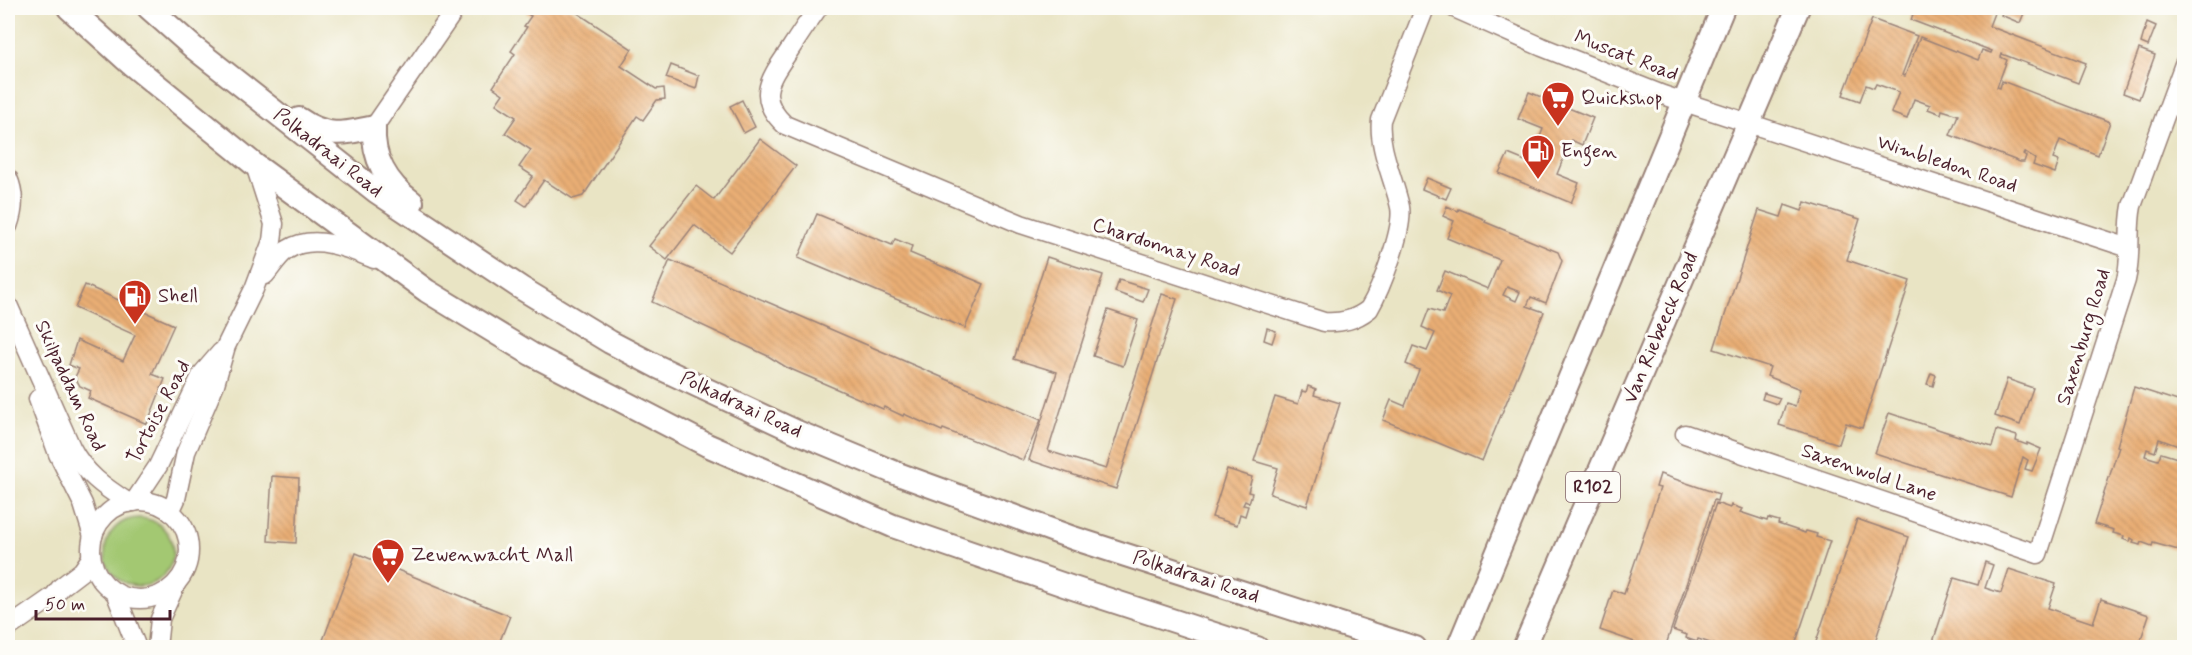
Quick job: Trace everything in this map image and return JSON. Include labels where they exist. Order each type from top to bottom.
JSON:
[{"type":"main road","points":[[69,8],[130,64],[255,165],[427,291],[531,354],[707,445],[807,490],[945,545],[1257,648]]},
{"type":"main road","name":"Polkadraai Road","points":[[149,8],[194,48],[377,192],[521,288],[610,342],[669,372],[797,432],[898,474],[1073,538],[1415,648]]},
{"type":"main road","points":[[1458,648],[1723,8]]},
{"type":"main road","name":"Van Riebeeck Road","points":[[1524,648],[1798,8]]},
{"type":"main road","points":[[194,48],[240,73],[302,121],[316,129],[337,134],[374,127],[375,155],[390,182],[403,196],[486,257],[521,288]]},
{"type":"street","points":[[374,127],[456,8]]},
{"type":"street","name":"Chardonnay Road","points":[[818,8],[769,80],[770,105],[776,117],[785,125],[1021,224],[1324,322],[1336,323],[1360,316],[1369,309],[1400,229],[1400,208],[1381,135],[1381,120],[1425,8]]},
{"type":"street","name":"Muscat Road","points":[[1454,8],[1605,73],[1750,123]]},
{"type":"street","name":"Saxenburg Road","points":[[2038,554],[2129,269],[2132,206],[2184,64]]},
{"type":"street","name":"Wimbledon Road","points":[[1750,123],[2129,248]]},
{"type":"street","name":"Tortoise Road","points":[[170,512],[176,500],[186,452],[215,384],[226,346],[254,289],[272,241],[273,224],[255,165]]},
{"type":"street","points":[[8,178],[14,200],[8,226]]},
{"type":"street","name":"Tortoise Road","points":[[254,289],[282,254],[301,244],[332,243],[393,267]]},
{"type":"street","name":"Skilpaddam Road","points":[[8,305],[82,467],[101,484],[131,502]]},
{"type":"street","name":"Skilpaddam Road","points":[[8,327],[26,367],[58,454],[83,504],[93,536]]},
{"type":"street","name":"Tortoise Road","points":[[131,502],[158,466],[202,374],[226,346]]},
{"type":"street","name":"Saxenwold Lane","points":[[1685,434],[2038,554]]},
{"type":"street","points":[[137,648],[110,589],[99,577],[92,558],[93,536],[100,521],[113,509],[131,502],[149,502],[170,512],[184,530],[188,546],[187,564],[160,619],[157,648]]},
{"type":"street","points":[[8,628],[54,596],[61,587],[82,571],[92,558]]},
{"type":"street","points":[[54,596],[84,586],[110,589],[127,597],[141,599],[154,597],[167,591],[177,582]]},
{"type":"green space","points":[[139,518],[152,520],[163,528],[171,539],[173,552],[171,565],[163,576],[152,584],[139,586],[126,584],[115,576],[107,565],[105,552],[107,539],[115,528],[126,520]]},
{"type":"building","points":[[530,8],[570,8],[632,49],[621,66],[656,89],[664,88],[665,99],[657,100],[643,120],[637,116],[583,196],[573,199],[544,180],[526,206],[517,200],[533,176],[519,167],[531,150],[505,133],[516,117],[496,104],[503,94],[493,87],[515,54],[511,51],[527,27],[524,26],[531,16],[526,13]]},
{"type":"building","points":[[1895,8],[1957,8],[1955,14],[1957,15],[1960,8],[1996,8],[1989,26],[2086,63],[2078,83],[2002,54],[2001,57],[2007,60],[1997,87],[2000,88],[2002,81],[2110,122],[2098,155],[2060,140],[2053,159],[2059,161],[2055,173],[2033,165],[2035,159],[2024,152],[2026,156],[2024,162],[2020,162],[1950,135],[1958,115],[1942,110],[1941,114],[1928,109],[1930,105],[1914,99],[1907,119],[1891,113],[1899,92],[1876,84],[1874,88],[1866,85],[1860,101],[1843,95],[1872,19],[1917,36],[1902,75],[1905,76],[1920,37],[1978,60],[1982,50],[1991,53],[1992,51],[1911,20],[1913,14]]},
{"type":"building","points":[[2004,8],[2026,8],[2020,23],[2001,15]]},
{"type":"building","points":[[2147,22],[2156,26],[2148,46],[2141,43]]},
{"type":"building","points":[[2139,49],[2155,55],[2139,99],[2123,93]]},
{"type":"building","points":[[671,65],[699,76],[696,89],[666,78]]},
{"type":"building","points":[[1529,92],[1593,118],[1582,145],[1571,140],[1557,174],[1579,183],[1571,203],[1499,173],[1508,154],[1530,163],[1543,129],[1518,119]]},
{"type":"building","points":[[742,100],[755,127],[744,133],[730,106]]},
{"type":"building","points":[[760,139],[796,166],[730,252],[694,225],[667,260],[649,246],[696,186],[714,200]]},
{"type":"building","points":[[1427,178],[1451,188],[1446,199],[1422,189]]},
{"type":"building","points":[[1805,202],[1860,219],[1847,260],[1910,281],[1862,428],[1846,423],[1839,444],[1779,425],[1786,403],[1795,406],[1800,389],[1767,376],[1770,367],[1714,349],[1759,210],[1781,217],[1785,205],[1802,211]]},
{"type":"building","points":[[1447,206],[1458,211],[1459,209],[1558,252],[1562,261],[1546,303],[1531,297],[1527,306],[1544,312],[1482,461],[1383,420],[1391,400],[1405,406],[1419,370],[1406,364],[1413,346],[1427,351],[1435,333],[1422,327],[1429,309],[1443,313],[1450,296],[1437,290],[1445,271],[1488,289],[1500,260],[1447,238],[1454,221],[1443,216]],"holes":[[[1507,287],[1520,292],[1516,301],[1503,295]]]},
{"type":"building","points":[[817,214],[892,245],[895,239],[912,246],[910,253],[984,284],[965,328],[798,258]]},
{"type":"building","points":[[1047,257],[1103,275],[1048,451],[1106,469],[1162,294],[1177,299],[1116,489],[1029,460],[1057,372],[1014,359]]},
{"type":"building","points":[[670,260],[1041,420],[1023,460],[963,436],[943,429],[942,431],[904,414],[903,416],[884,407],[883,409],[786,367],[768,356],[652,302]]},
{"type":"building","points":[[1119,280],[1148,289],[1143,302],[1115,292]]},
{"type":"building","points":[[85,285],[174,325],[152,374],[165,379],[147,424],[88,398],[91,391],[80,386],[75,377],[79,369],[69,365],[77,340],[123,361],[135,335],[75,308]]},
{"type":"building","points":[[1108,310],[1138,320],[1123,366],[1093,356]]},
{"type":"building","points":[[1267,328],[1276,331],[1272,343],[1264,340]]},
{"type":"building","points":[[1931,373],[1936,375],[1933,386],[1927,384]]},
{"type":"building","points":[[2007,379],[2033,388],[2020,425],[1995,416]]},
{"type":"building","points":[[1308,386],[1316,389],[1314,395],[1340,403],[1307,506],[1270,494],[1278,468],[1254,461],[1275,397],[1298,404],[1302,391],[1306,392]]},
{"type":"building","points":[[2134,387],[2184,403],[2184,448],[2159,439],[2155,452],[2147,449],[2145,456],[2158,460],[2161,453],[2184,460],[2184,542],[2182,551],[2153,543],[2152,546],[2141,542],[2140,545],[2133,543],[2134,540],[2131,538],[2130,542],[2123,539],[2124,536],[2113,533],[2114,530],[2094,524],[2119,447],[2117,446]]},
{"type":"building","points":[[1764,393],[1780,398],[1777,404],[1762,399]]},
{"type":"building","points":[[1889,413],[1992,447],[1997,430],[2017,436],[2016,441],[2041,449],[2032,471],[2025,469],[2028,460],[2023,457],[2011,497],[1875,453]]},
{"type":"building","points":[[1227,469],[1252,477],[1248,492],[1252,493],[1249,503],[1245,501],[1243,505],[1248,506],[1245,516],[1240,514],[1237,525],[1212,517]]},
{"type":"building","points":[[1660,474],[1719,494],[1717,501],[1714,500],[1665,648],[1652,648],[1600,630],[1613,590],[1624,594],[1660,488],[1656,487]]},
{"type":"building","points":[[272,476],[299,478],[296,543],[268,541]]},
{"type":"building","points":[[1716,503],[1730,508],[1731,505],[1742,509],[1740,512],[1767,521],[1768,518],[1779,521],[1778,524],[1805,533],[1806,531],[1817,534],[1816,537],[1830,541],[1794,648],[1725,648],[1698,639],[1697,642],[1673,630]]},
{"type":"building","points":[[1857,519],[1909,537],[1873,648],[1814,648]]},
{"type":"building","name":"Zewenwacht Mall","points":[[356,553],[510,616],[497,648],[320,648]]},
{"type":"building","points":[[1985,562],[1993,565],[1985,588],[2001,593],[2009,569],[2056,584],[2048,608],[2093,623],[2101,599],[2149,615],[2138,648],[1931,648],[1954,578],[1978,585]]},
{"type":"building","points":[[2160,641],[2180,647],[2180,648],[2158,648]]},
{"type":"place","name":"Quickshop","points":[[1558,127]]},
{"type":"place","name":"Engen","points":[[1538,180]]},
{"type":"place","name":"Shell","points":[[135,325]]},
{"type":"place","name":"Zewenwacht Mall","points":[[388,584]]}]
